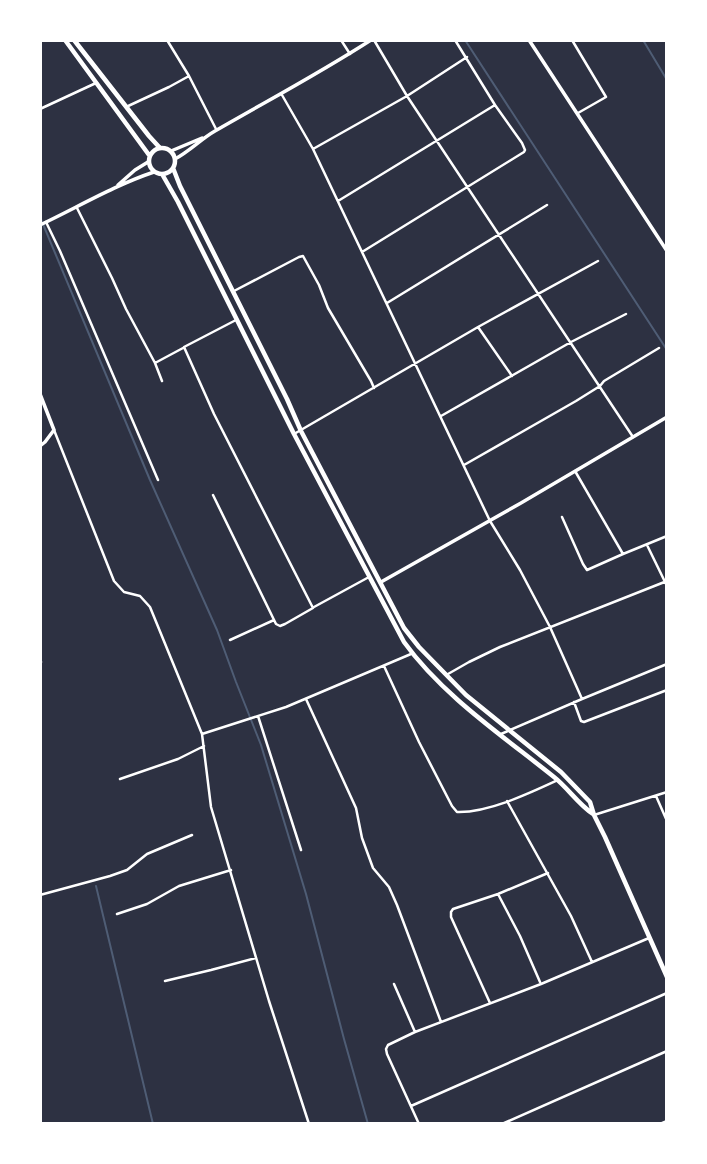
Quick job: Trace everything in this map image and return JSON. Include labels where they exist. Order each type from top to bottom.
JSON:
[{"type":"highway","points":[[65,40],[149,155]]},
{"type":"highway","points":[[74,40],[160,148]]},
{"type":"highway","points":[[173,168],[163,174],[154,172],[148,162],[149,155],[160,148],[171,151],[175,159],[173,168],[180,187],[300,431],[404,628],[446,676],[474,702],[540,754],[590,802],[667,977]]},
{"type":"highway","points":[[163,174],[294,434],[412,653],[455,697],[558,780],[594,815]]},
{"type":"highway","points":[[229,306],[237,302]]},
{"type":"street","points":[[341,40],[350,54]]},
{"type":"street","points":[[175,159],[217,130],[372,40],[633,437]]},
{"type":"street","points":[[362,252],[524,152],[522,143],[455,40]]},
{"type":"street","points":[[529,40],[667,251]]},
{"type":"street","points":[[572,40],[606,97],[577,114]]},
{"type":"street","points":[[169,41],[217,130]]},
{"type":"street","points":[[313,149],[407,96],[467,57]]},
{"type":"street","points":[[126,107],[189,76]]},
{"type":"street","points":[[40,110],[96,83]]},
{"type":"street","points":[[282,94],[313,149],[490,521],[550,627],[582,699]]},
{"type":"street","points":[[338,201],[495,105]]},
{"type":"street","points":[[171,151],[205,138]]},
{"type":"street","points":[[117,187],[148,162]]},
{"type":"street","points":[[154,172],[43,223],[60,251],[158,480]]},
{"type":"street","points":[[387,303],[547,205]]},
{"type":"street","points":[[77,208],[162,381]]},
{"type":"street","points":[[233,292],[303,256],[328,308],[374,388]]},
{"type":"street","points":[[294,434],[597,261]]},
{"type":"street","points":[[441,416],[626,314]]},
{"type":"street","points":[[155,363],[236,320]]},
{"type":"street","points":[[478,327],[512,376]]},
{"type":"street","points":[[184,347],[214,414],[313,608]]},
{"type":"street","points":[[464,465],[600,386],[659,348]]},
{"type":"street","points":[[40,394],[114,581],[124,592],[141,596],[150,607],[202,734],[211,807],[309,1124]]},
{"type":"street","points":[[374,585],[490,521],[667,417]]},
{"type":"street","points":[[40,446],[54,430]]},
{"type":"street","points":[[575,471],[623,554]]},
{"type":"street","points":[[213,495],[274,620],[280,626],[369,577]]},
{"type":"street","points":[[562,517],[587,570],[667,536]]},
{"type":"street","points":[[446,676],[485,654],[666,583],[646,544]]},
{"type":"street","points":[[229,640],[274,620]]},
{"type":"street","points":[[202,734],[306,699],[412,653]]},
{"type":"street","points":[[501,734],[667,664]]},
{"type":"street","points":[[384,666],[419,742],[457,812],[507,801],[558,780]]},
{"type":"street","points":[[574,702],[581,721],[584,722],[667,690]]},
{"type":"street","points":[[306,699],[356,808],[362,838],[373,868],[389,887],[397,905],[441,1022]]},
{"type":"street","points":[[256,717],[301,850]]},
{"type":"street","points":[[120,779],[168,763],[204,747]]},
{"type":"street","points":[[594,815],[667,792]]},
{"type":"street","points":[[656,796],[667,821]]},
{"type":"street","points":[[507,801],[571,916],[592,962]]},
{"type":"street","points":[[40,895],[127,870],[147,855],[192,835]]},
{"type":"street","points":[[117,914],[147,904],[179,886],[231,870]]},
{"type":"street","points":[[490,1003],[451,912],[548,873]]},
{"type":"street","points":[[498,894],[541,984]]},
{"type":"street","points":[[419,1124],[387,1054],[388,1045],[649,938]]},
{"type":"street","points":[[165,981],[256,958]]},
{"type":"street","points":[[394,984],[415,1032]]},
{"type":"street","points":[[411,1106],[667,993]]},
{"type":"street","points":[[502,1124],[667,1051]]},
{"type":"street","points":[[660,1124],[667,1121]]},
{"type":"waterway","points":[[465,40],[667,350]]},
{"type":"waterway","points":[[643,40],[667,80]]},
{"type":"waterway","points":[[40,217],[150,480],[217,630],[261,745],[306,894],[368,1124]]},
{"type":"waterway","points":[[96,886],[153,1124]]}]
